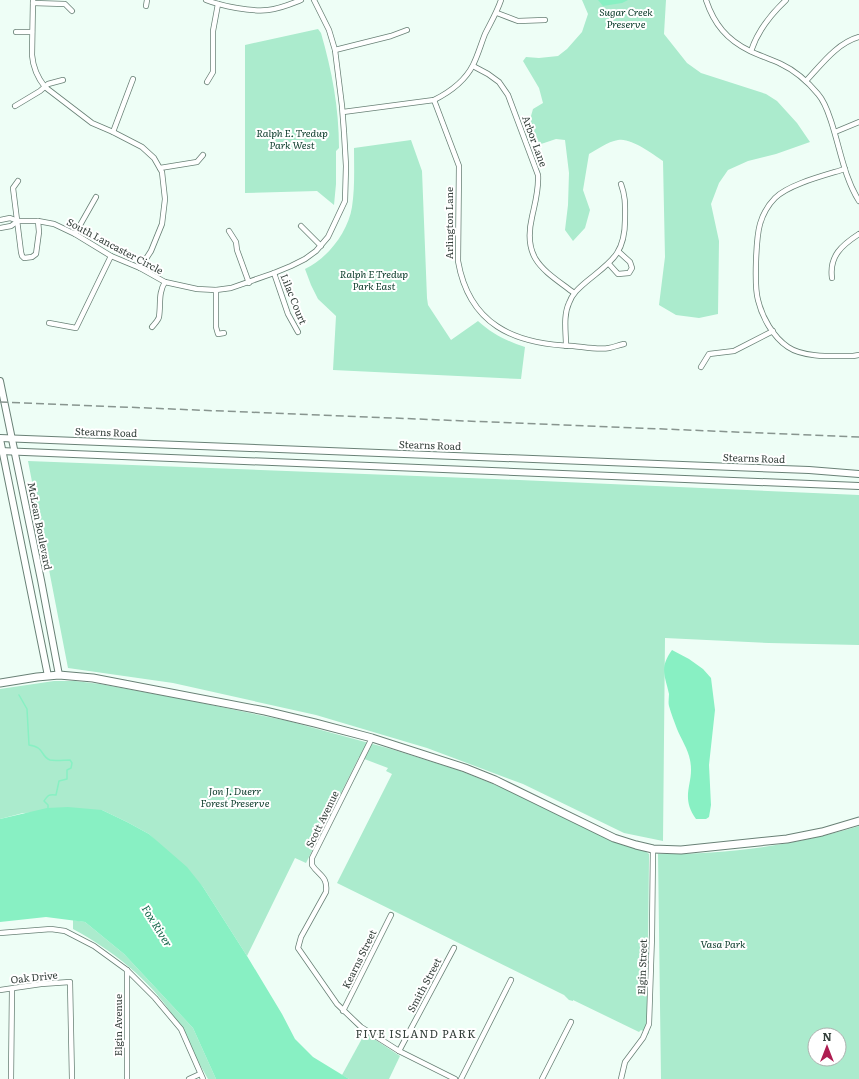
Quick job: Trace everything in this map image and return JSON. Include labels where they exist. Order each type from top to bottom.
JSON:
[{"type":"main road","name":"McLean Boulevard","points":[[0,381],[13,439],[59,675]]},
{"type":"main road","name":"Stearns Road","points":[[0,438],[809,470],[859,474]]},
{"type":"main road","points":[[0,438],[1,451],[48,676]]},
{"type":"main road","points":[[1,451],[859,486]]},
{"type":"main road","points":[[0,683],[59,675],[92,678],[265,711],[372,738],[465,768],[495,780],[614,838],[636,846],[653,849],[681,850],[787,839],[822,832],[859,821]]},
{"type":"street","points":[[146,6],[147,0]]},
{"type":"street","points":[[206,0],[240,9],[268,10],[300,0]]},
{"type":"street","name":"South Lancaster Circle","points":[[0,220],[10,218],[18,221],[38,221],[54,224],[75,234],[111,256],[140,268],[165,282],[188,288],[216,290],[231,288],[249,283],[305,259],[321,246],[331,231],[345,201],[346,166],[343,112],[335,50],[329,30],[314,0]]},
{"type":"street","points":[[343,112],[434,100],[448,93],[473,66],[486,33],[497,13],[501,0]]},
{"type":"street","points":[[706,0],[711,15],[724,33],[741,46],[782,64],[794,71],[820,96],[827,109],[845,169],[859,201]]},
{"type":"street","points":[[751,51],[767,19],[786,0]]},
{"type":"street","points":[[72,11],[65,4],[33,1],[32,63],[45,87],[92,123],[142,147],[154,158],[160,168],[162,172],[165,199],[162,224],[151,251],[140,268]]},
{"type":"street","points":[[207,82],[213,72],[213,32],[218,4]]},
{"type":"street","points":[[497,13],[518,21],[545,20]]},
{"type":"street","points":[[335,50],[407,30]]},
{"type":"street","points":[[16,32],[32,32]]},
{"type":"street","points":[[806,81],[835,50],[845,43],[859,37]]},
{"type":"street","name":"Arbor Lane","points":[[473,66],[499,82],[508,95],[538,175],[539,188],[529,230],[531,250],[537,263],[547,273],[574,293]]},
{"type":"street","points":[[14,106],[48,84],[63,80]]},
{"type":"street","points":[[113,132],[133,80]]},
{"type":"street","name":"Arlington Lane","points":[[434,100],[459,166],[458,261],[460,276],[473,303],[485,317],[498,328],[532,342],[549,345],[608,348],[624,344]]},
{"type":"street","points":[[835,132],[859,122]]},
{"type":"street","points":[[160,168],[197,162],[203,155]]},
{"type":"street","points":[[845,169],[788,189],[776,197],[770,204],[759,225],[756,293],[761,310],[772,331],[777,338],[789,348],[809,355],[859,355]]},
{"type":"street","points":[[18,181],[13,188],[22,256],[26,258],[34,256],[37,252],[38,221]]},
{"type":"street","points":[[566,346],[566,314],[568,303],[574,293],[609,264],[619,252],[625,235],[626,197],[621,184]]},
{"type":"street","points":[[75,234],[96,197]]},
{"type":"street","name":"South Lancaster Circle","points":[[0,228],[11,226],[18,221]]},
{"type":"street","points":[[301,226],[321,246]]},
{"type":"street","points":[[229,231],[236,242],[237,250],[249,283]]},
{"type":"street","points":[[832,278],[831,269],[834,258],[843,246],[859,234]]},
{"type":"street","points":[[609,264],[618,274],[629,273],[632,268],[630,262],[619,252]]},
{"type":"street","points":[[49,323],[76,328],[111,256]]},
{"type":"street","name":"Lilac Court","points":[[274,273],[288,314],[298,332]]},
{"type":"street","points":[[152,327],[159,317],[160,295],[165,282]]},
{"type":"street","points":[[216,290],[216,327],[218,334],[224,333]]},
{"type":"street","points":[[701,367],[709,354],[734,351],[772,331]]},
{"type":"street","name":"Scott Avenue","points":[[344,1011],[337,1004],[298,948],[301,938],[326,892],[327,885],[312,865],[312,858],[372,738]]},
{"type":"street","name":"Elgin Street","points":[[621,1079],[625,1062],[643,1038],[649,1024],[653,849]]},
{"type":"street","name":"Kearns Street","points":[[344,1011],[391,915]]},
{"type":"street","points":[[0,933],[51,929],[65,931],[94,946],[128,970],[155,998],[181,1030],[202,1077],[189,1079]]},
{"type":"street","name":"Smith Street","points":[[399,1051],[454,948]]},
{"type":"street","name":"Elgin Avenue","points":[[127,1079],[128,970]]},
{"type":"street","points":[[461,1079],[511,980]]},
{"type":"street","name":"Oak Drive","points":[[0,990],[41,984],[70,982],[72,1079]]},
{"type":"street","points":[[11,1079],[12,989]]},
{"type":"street","points":[[344,1011],[361,1027],[399,1051],[454,1079]]},
{"type":"street","points":[[542,1079],[571,1022]]},
{"type":"green space","name":"Sugar Creek Preserve","points":[[582,0],[666,0],[664,34],[687,63],[701,73],[766,94],[777,101],[797,123],[810,142],[776,154],[748,161],[728,170],[719,183],[711,204],[719,241],[718,314],[699,318],[676,315],[659,305],[665,257],[663,161],[635,143],[618,140],[606,144],[589,154],[583,190],[590,210],[585,228],[573,241],[565,230],[568,205],[569,173],[565,140],[556,139],[538,145],[529,123],[533,109],[543,103],[539,88],[523,61],[526,57],[539,58],[558,56],[567,49],[582,32],[588,14]]},
{"type":"green space","name":"Ralph E. Tredup Park West","points":[[318,29],[321,33],[328,61],[338,118],[339,148],[336,151],[336,184],[334,205],[317,191],[245,193],[245,45]]},
{"type":"green space","name":"Ralph E Tredup Park East","points":[[411,140],[422,171],[428,305],[451,340],[478,321],[500,337],[525,347],[521,379],[333,370],[336,316],[318,299],[305,269],[329,251],[336,243],[346,226],[350,216],[353,200],[354,148]]},
{"type":"green space","points":[[28,461],[859,495],[859,645],[769,643],[665,638],[663,841],[624,833],[523,784],[427,748],[316,715],[173,683],[68,668]]},
{"type":"green space","name":"Jon J. Duerr Forest Preserve","points":[[54,681],[75,681],[100,684],[187,700],[288,721],[391,749],[458,770],[508,790],[623,845],[645,851],[649,854],[649,1034],[641,1030],[639,1032],[573,1000],[569,1000],[564,995],[337,883],[392,774],[386,771],[388,768],[359,757],[306,863],[295,858],[247,956],[203,887],[149,834],[102,810],[23,813],[0,819],[0,689]]},
{"type":"green space","name":"Vasa Park","points":[[859,826],[859,1079],[661,1079],[658,854],[683,854],[760,848],[810,839]]},
{"type":"green space","points":[[73,920],[85,922],[124,954],[193,1028],[216,1079],[208,1079],[174,1017],[154,991],[142,978],[116,956],[88,937],[73,929]]},
{"type":"green space","points":[[365,1033],[400,1056],[389,1079],[349,1079],[342,1075]]},
{"type":"water","points":[[598,0],[628,0],[622,3],[603,6]]},
{"type":"water","points":[[672,650],[689,659],[703,669],[711,678],[715,710],[709,765],[711,805],[709,817],[706,819],[696,819],[691,811],[688,796],[691,776],[690,760],[669,706],[669,694],[664,667],[665,662]]},
{"type":"water","name":"Fox River","points":[[68,807],[102,810],[127,822],[149,834],[187,867],[203,887],[247,956],[282,1014],[295,1039],[313,1057],[349,1079],[216,1079],[193,1028],[124,954],[85,922],[46,917],[0,922],[0,819],[47,808]]},
{"type":"waterway","points":[[19,695],[27,709],[29,745],[38,748],[50,760],[70,760],[72,763],[71,768],[67,770],[67,779],[59,781],[56,795],[49,795],[44,801],[48,805],[48,810]]},
{"type":"railway","points":[[0,402],[859,437]]},
{"type":"district","name":"FIVE ISLAND PARK","points":[[416,1034]]}]
